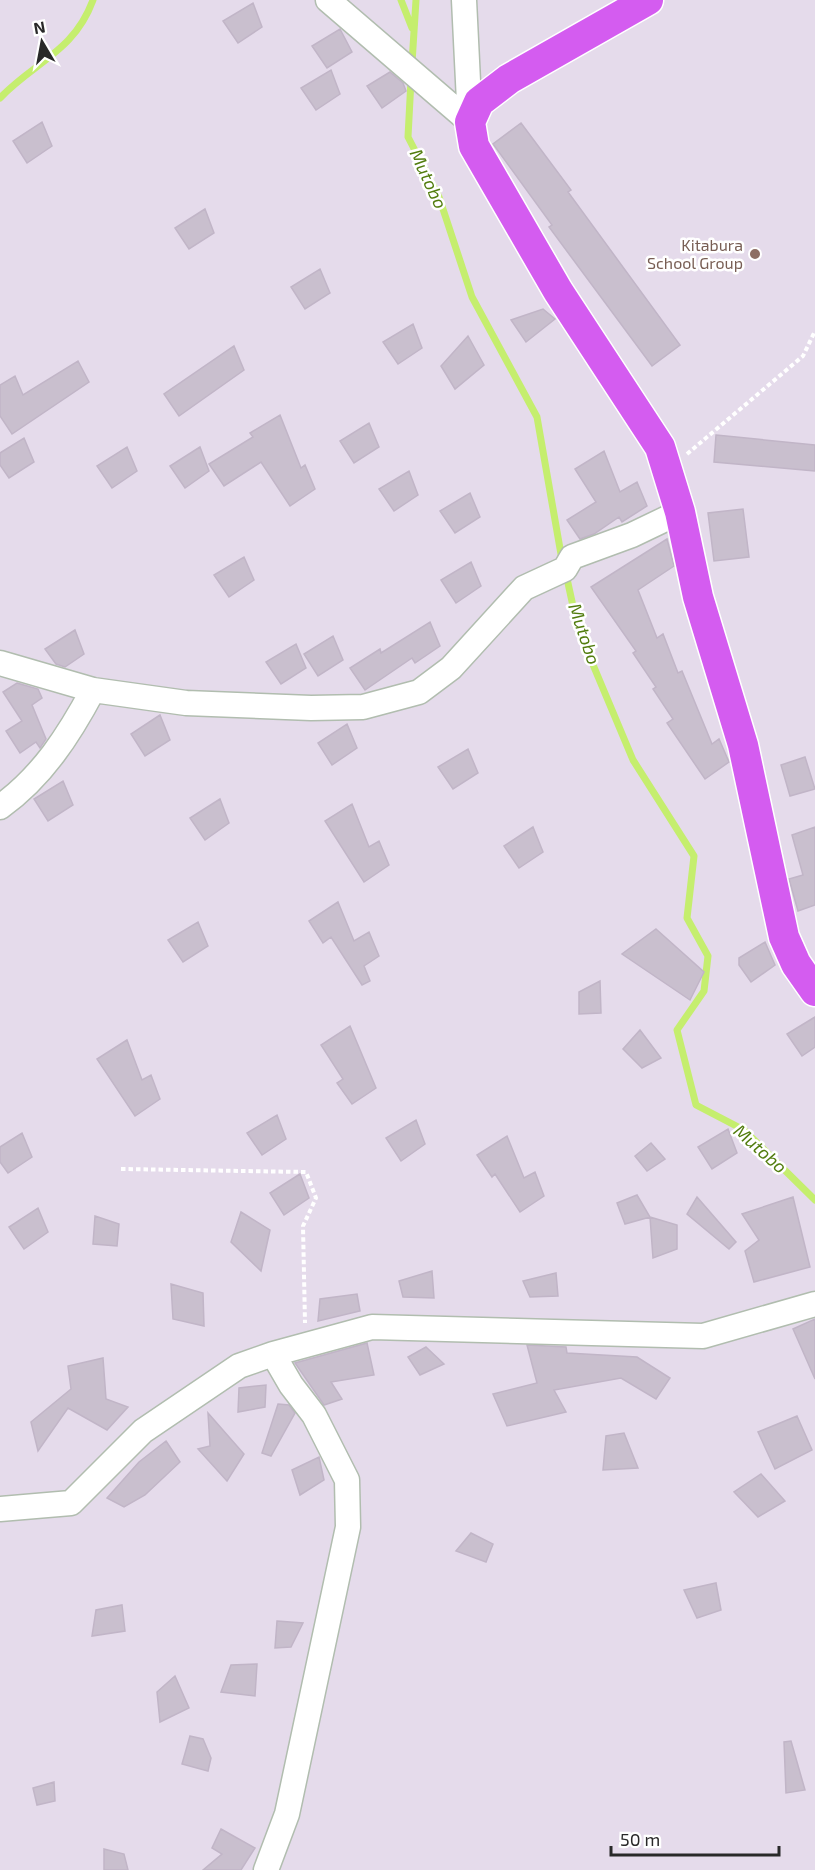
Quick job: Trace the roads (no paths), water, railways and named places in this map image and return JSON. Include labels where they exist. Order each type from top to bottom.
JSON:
[{"type":"main road","points":[[648,0],[509,79],[479,102],[470,122],[474,146],[558,291],[660,447],[680,512],[698,597],[743,745],[784,937],[796,964],[815,991]]},
{"type":"street","points":[[328,0],[470,122]]},
{"type":"street","points":[[464,0],[470,122]]},
{"type":"street","points":[[0,663],[93,690],[186,703],[311,708],[363,707],[419,692],[451,668],[524,588],[564,569],[572,557],[632,535],[680,512]]},
{"type":"street","points":[[0,807],[24,789],[68,737],[93,690]]},
{"type":"street","points":[[0,1509],[71,1503],[143,1431],[239,1366],[273,1354],[372,1327],[703,1336],[815,1304]]},
{"type":"street","points":[[266,1870],[287,1814],[348,1527],[347,1480],[314,1415],[291,1385],[273,1354]]},
{"type":"waterway","points":[[0,98],[64,44],[85,18],[93,0]]},
{"type":"waterway","points":[[401,0],[412,28]]},
{"type":"waterway","name":"Mutobo","points":[[412,63],[416,0]]},
{"type":"waterway","name":"Mutobo","points":[[411,80],[408,137],[439,197],[472,297],[537,417],[562,560]]},
{"type":"waterway","name":"Mutobo","points":[[566,574],[578,629],[633,760],[694,856],[687,918],[708,956],[704,991],[677,1030],[696,1105],[744,1130],[815,1200]]},
{"type":"place","name":"Kitabura School Group","points":[[755,254]]}]
